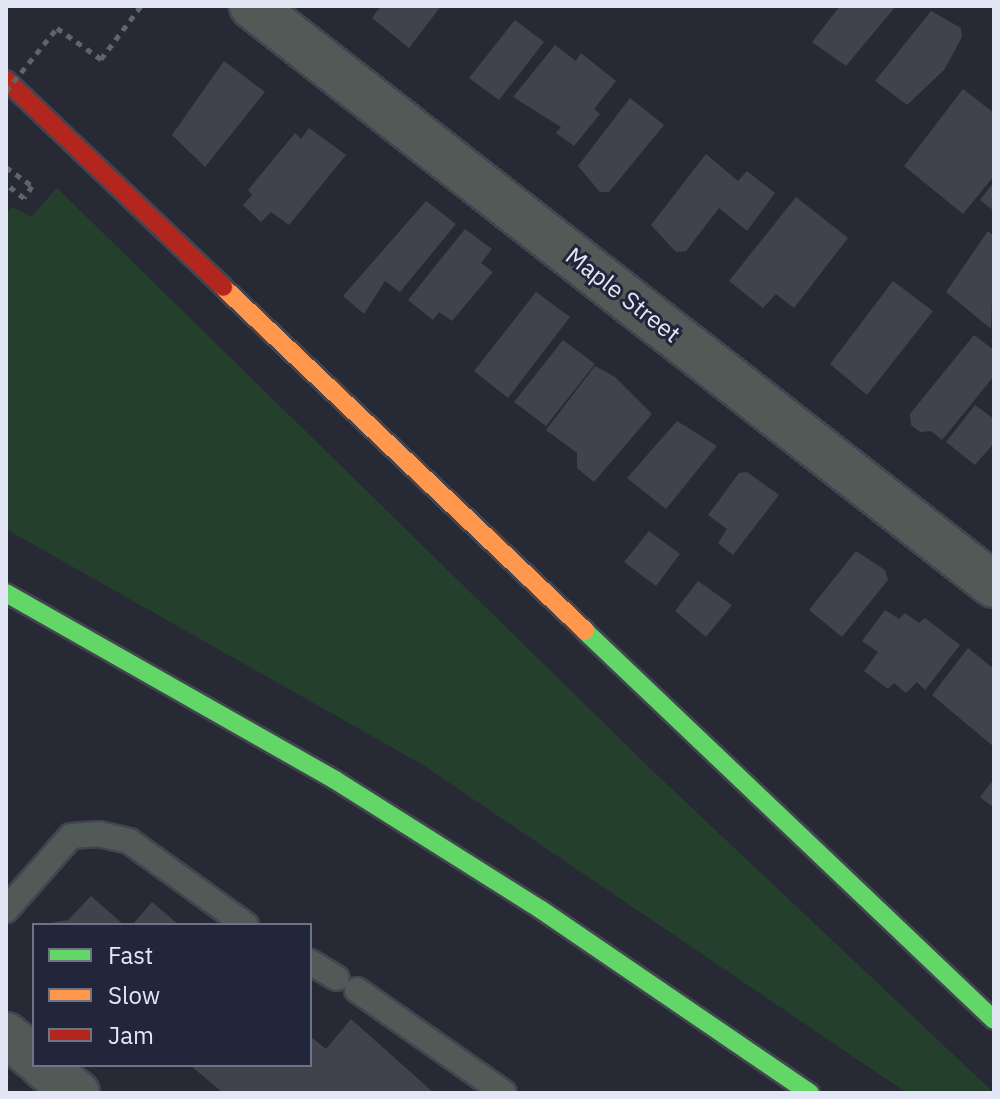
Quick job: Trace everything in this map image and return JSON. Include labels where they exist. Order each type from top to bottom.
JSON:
[{"type":"highway","points":[[6,80],[994,1020]]},
{"type":"highway","points":[[6,593],[335,780],[540,909],[810,1093]]},
{"type":"street","name":"Maple Street","points":[[252,6],[994,585]]},
{"type":"street","points":[[6,1035],[32,1056]]},
{"type":"street","points":[[44,1067],[77,1093]]},
{"type":"lane","points":[[6,910],[71,836],[99,834],[129,841],[243,923]]},
{"type":"lane","points":[[312,963],[504,1093]]},
{"type":"path","points":[[6,91],[57,28],[101,59],[141,6]]},
{"type":"path","points":[[6,167],[32,186],[24,198],[6,184]]},
{"type":"green space","points":[[57,188],[656,774],[994,1093],[907,1093],[423,765],[6,529],[6,215],[12,207],[31,217]]},
{"type":"building","points":[[381,6],[441,6],[409,48],[372,18]]},
{"type":"building","points":[[840,6],[896,6],[846,66],[812,42]]},
{"type":"building","points":[[931,11],[961,28],[962,37],[944,70],[907,105],[875,81]]},
{"type":"building","points":[[515,20],[544,42],[499,100],[469,78]]},
{"type":"building","points":[[555,45],[576,61],[581,53],[616,81],[594,109],[600,114],[574,146],[556,133],[561,127],[513,97]]},
{"type":"building","points":[[224,61],[265,92],[205,167],[172,135]]},
{"type":"building","points":[[963,89],[994,113],[994,176],[963,214],[904,166]]},
{"type":"building","points":[[630,98],[664,125],[609,192],[600,192],[578,166]]},
{"type":"building","points":[[309,128],[346,155],[289,225],[271,212],[261,222],[243,205],[252,195],[248,190],[295,133],[301,139]]},
{"type":"building","points":[[706,154],[738,181],[747,171],[775,193],[747,231],[719,208],[686,251],[676,252],[651,225]]},
{"type":"building","points":[[994,182],[994,211],[980,200]]},
{"type":"building","points":[[796,197],[848,238],[794,308],[776,294],[763,308],[729,281]]},
{"type":"building","points":[[426,201],[456,224],[400,292],[385,281],[364,314],[343,296]]},
{"type":"building","points":[[465,229],[492,249],[481,263],[493,272],[452,321],[439,312],[433,320],[408,300]]},
{"type":"building","points":[[988,231],[994,236],[991,329],[946,292]]},
{"type":"building","points":[[893,281],[933,311],[867,395],[830,364]]},
{"type":"building","points":[[536,292],[570,317],[508,398],[474,371]]},
{"type":"building","points":[[974,335],[994,350],[994,376],[942,440],[931,431],[920,432],[911,425],[910,414]]},
{"type":"building","points":[[563,340],[595,364],[546,426],[514,402]]},
{"type":"building","points":[[595,366],[615,377],[652,414],[594,482],[577,468],[577,453],[546,430]]},
{"type":"building","points":[[975,405],[994,419],[994,443],[975,465],[946,442]]},
{"type":"building","points":[[677,421],[717,446],[666,509],[627,478]]},
{"type":"building","points":[[747,472],[779,495],[733,555],[718,543],[727,529],[708,515],[739,473]]},
{"type":"building","points":[[649,531],[680,554],[656,586],[624,562]]},
{"type":"building","points":[[856,551],[885,570],[888,580],[842,637],[809,610]]},
{"type":"building","points":[[698,581],[732,605],[706,637],[675,611]]},
{"type":"building","points":[[885,610],[899,619],[905,613],[919,623],[925,618],[960,645],[925,690],[917,682],[906,693],[894,683],[888,689],[864,671],[878,652],[862,641]]},
{"type":"building","points":[[968,648],[994,669],[994,747],[932,695]]},
{"type":"building","points":[[994,779],[994,808],[980,797]]},
{"type":"building","points":[[91,896],[122,923],[51,923],[68,920]]},
{"type":"building","points":[[152,902],[177,923],[134,923]]},
{"type":"building","points":[[351,1019],[434,1093],[223,1093],[192,1067],[312,1067],[312,1038],[326,1049]]},
{"type":"traffic: fast","points":[[6,593],[335,780],[540,909],[810,1093]]},
{"type":"traffic: fast","points":[[585,631],[994,1020]]},
{"type":"traffic: slow","points":[[223,287],[585,631]]},
{"type":"traffic: jam","points":[[6,80],[223,287]]}]
